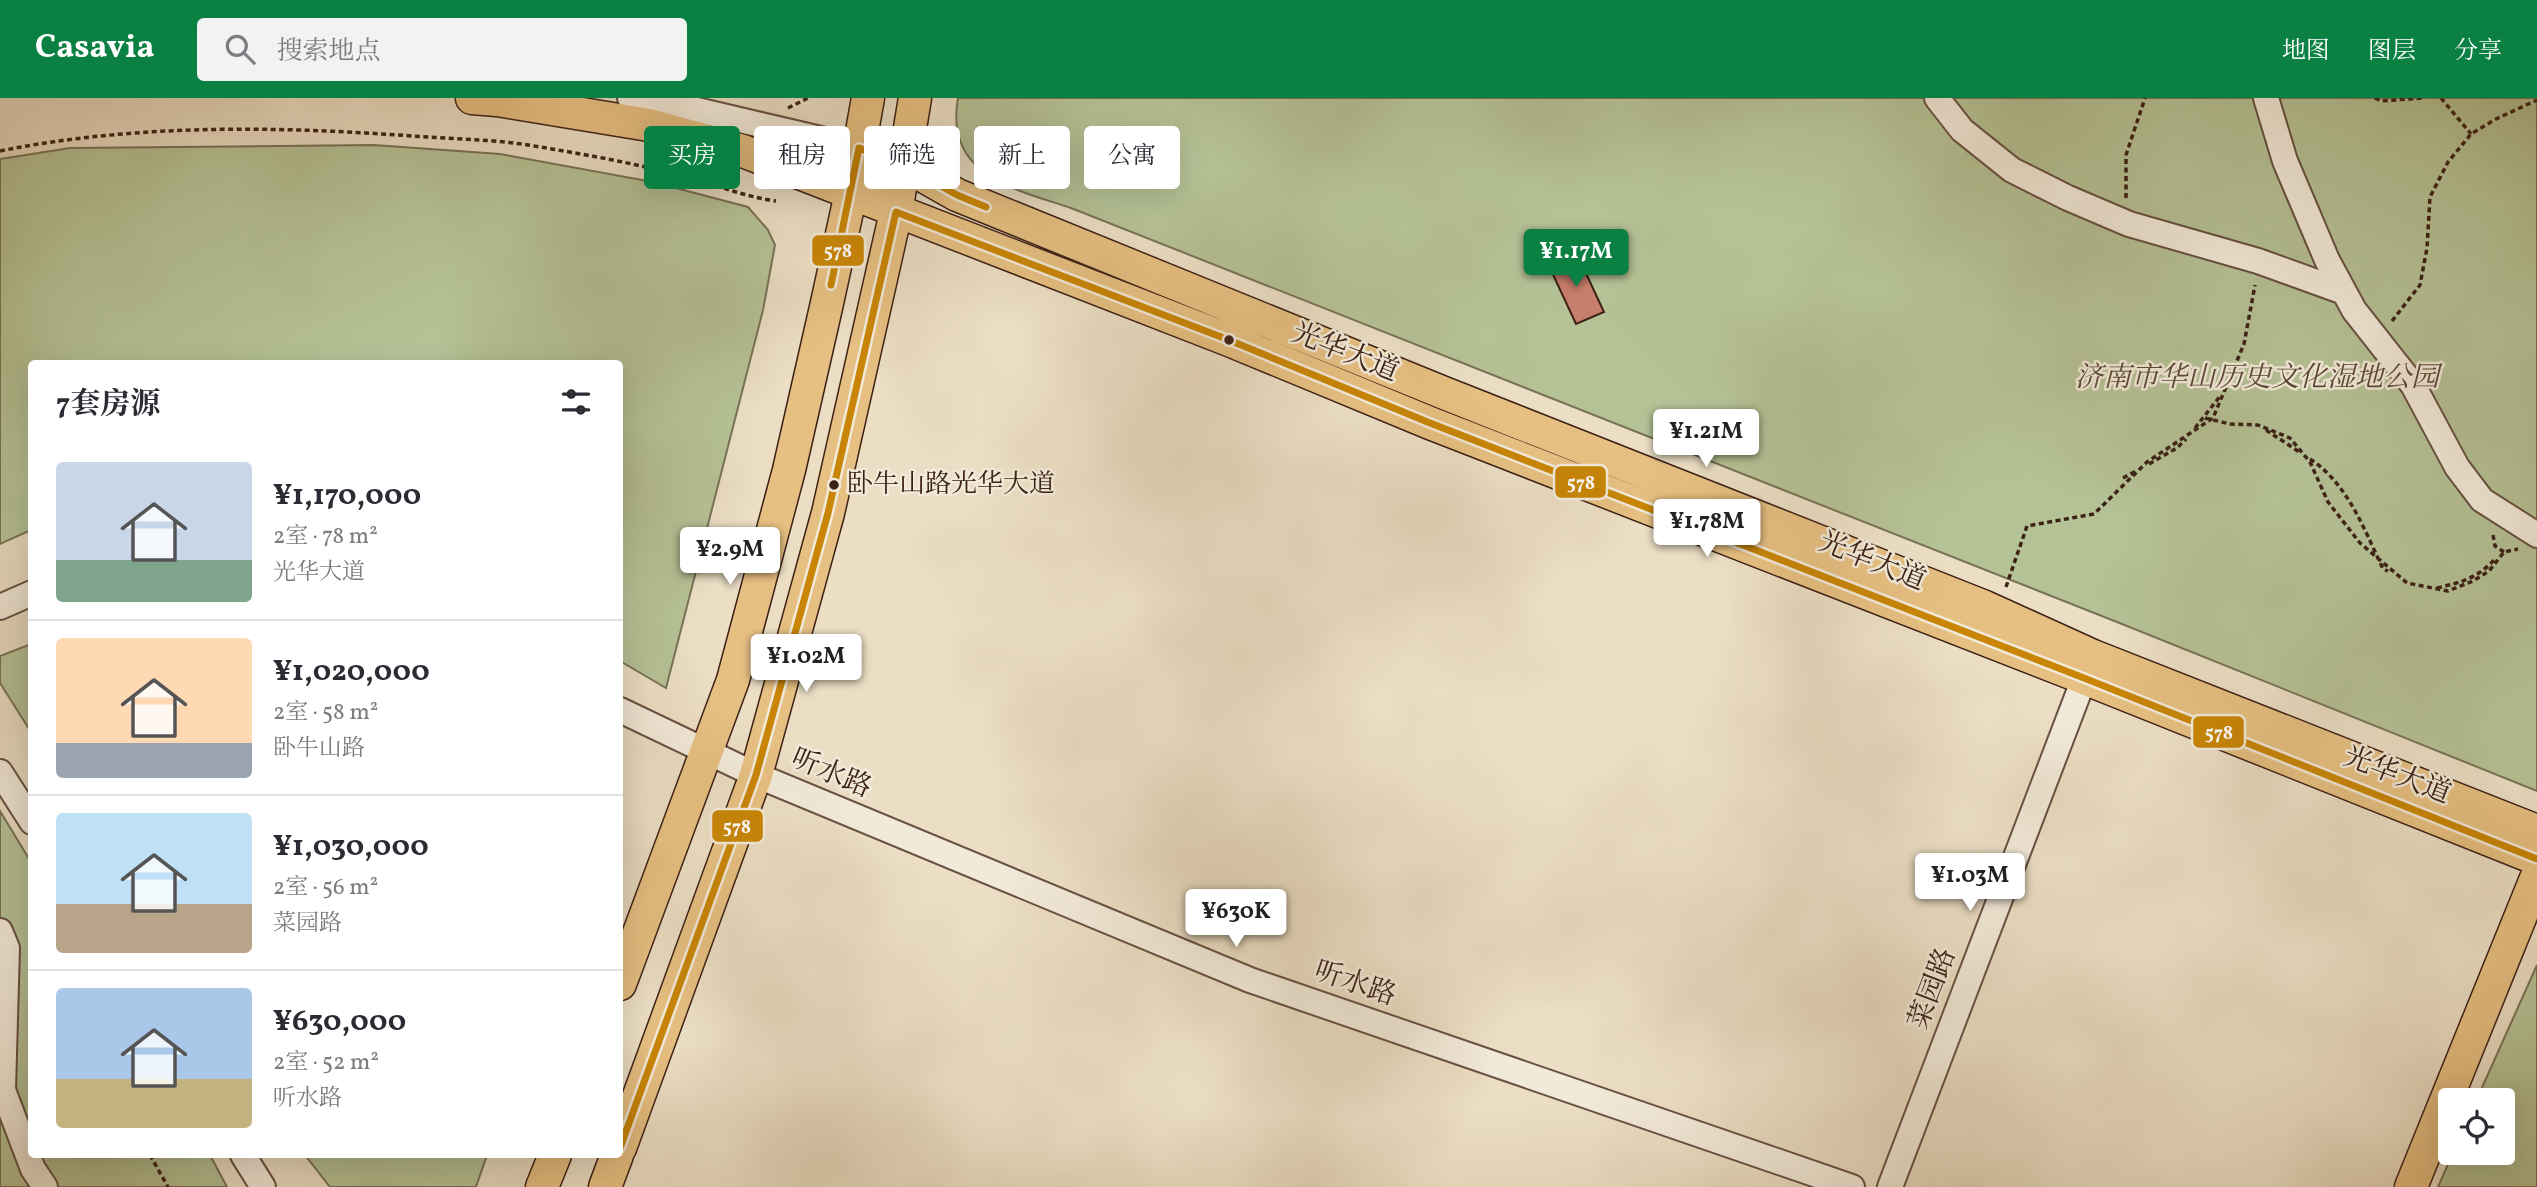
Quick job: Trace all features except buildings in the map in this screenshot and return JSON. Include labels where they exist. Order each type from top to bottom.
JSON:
[{"type":"main road","name":"光华大道","points":[[472,98],[649,125],[743,151],[1216,335],[1430,423],[2537,831]]},
{"type":"main road","points":[[623,976],[733,680],[789,470],[851,193],[868,98]]},
{"type":"main road","points":[[910,126],[915,98]]},
{"type":"main road","name":"光华大道","points":[[859,148],[864,150]]},
{"type":"main road","points":[[623,1140],[757,775],[828,513],[900,189]]},
{"type":"main road","name":"光华大道","points":[[946,189],[1444,393],[1985,607],[2088,667],[2537,859]]},
{"type":"main road","points":[[2411,1187],[2537,876]]},
{"type":"main road","points":[[542,1187],[554,1158]]},
{"type":"main road","points":[[605,1187],[616,1158]]},
{"type":"street","points":[[630,98],[721,115],[859,148]]},
{"type":"street","points":[[1937,98],[1962,130],[2012,170],[2068,198],[2256,273],[2344,292]]},
{"type":"street","points":[[2266,98],[2285,161],[2327,260],[2354,310],[2413,384],[2457,467],[2482,500],[2525,535]]},
{"type":"street","points":[[0,607],[28,595]]},
{"type":"street","name":"菜园路","points":[[1890,1187],[2088,667]]},
{"type":"street","name":"听水路","points":[[623,711],[757,775],[1250,980],[1852,1187]]},
{"type":"street","points":[[0,772],[28,816]]},
{"type":"street","points":[[0,931],[7,948],[3,1090],[28,1156]]},
{"type":"street","points":[[29,1158],[45,1187]]},
{"type":"street","points":[[245,1158],[263,1187]]},
{"type":"path","points":[[790,108],[808,98]]},
{"type":"path","points":[[2129,224],[2124,184],[2126,155],[2145,98]]},
{"type":"path","points":[[2375,98],[2381,101],[2422,98]]},
{"type":"path","points":[[2441,98],[2471,135]]},
{"type":"path","points":[[2375,337],[2395,318],[2420,285],[2427,248],[2430,197],[2448,162],[2471,135],[2496,118],[2537,100]]},
{"type":"path","points":[[0,151],[39,143],[118,135],[262,129],[351,131],[525,145],[601,158],[694,179],[746,197],[776,201]]},
{"type":"path","points":[[2123,478],[2177,448],[2204,418],[2232,380],[2246,337],[2256,273]]},
{"type":"path","points":[[2005,589],[2026,526],[2094,514],[2147,462],[2213,418],[2244,344],[2256,273]]},
{"type":"path","points":[[2204,418],[2230,424],[2258,425],[2290,438],[2310,462],[2329,502],[2360,543],[2407,583],[2448,591],[2489,571],[2504,552],[2525,535]]},
{"type":"path","points":[[2213,418],[2263,428],[2318,464],[2352,503],[2383,569],[2429,590],[2461,582],[2484,572],[2525,535]]},
{"type":"path","points":[[152,1158],[168,1187]]},
{"type":"green space","name":"济南市华山历史文化湿地公园","points":[[958,98],[2537,98],[2537,791],[2127,626],[1071,208],[1016,189],[1070,189],[1070,126],[974,126],[974,163],[962,145],[960,126],[957,124]]},
{"type":"green space","points":[[374,145],[500,154],[644,180],[644,189],[680,189],[748,207],[768,230],[775,245],[763,310],[666,688],[623,663],[623,360],[28,360],[28,531],[0,544],[0,159],[70,148]]},
{"type":"green space","points":[[28,646],[28,727],[0,683],[0,656]]},
{"type":"green space","points":[[0,811],[28,857],[28,1158],[212,1158],[227,1187],[0,1187]]},
{"type":"green space","points":[[2537,965],[2537,1187],[2438,1187],[2448,1165],[2515,1165],[2515,1088],[2482,1088]]},
{"type":"green space","points":[[307,1158],[486,1158],[476,1187],[330,1187]]},
{"type":"transit line","name":"578","points":[[831,285],[859,148],[904,165],[957,195],[986,207]]},
{"type":"transit line","name":"578","points":[[623,1140],[756,775],[828,513],[896,212],[1229,340],[1430,423],[2084,678],[2537,859]]},
{"type":"place","name":"卧牛山路光华大道","points":[[834,485]]}]
